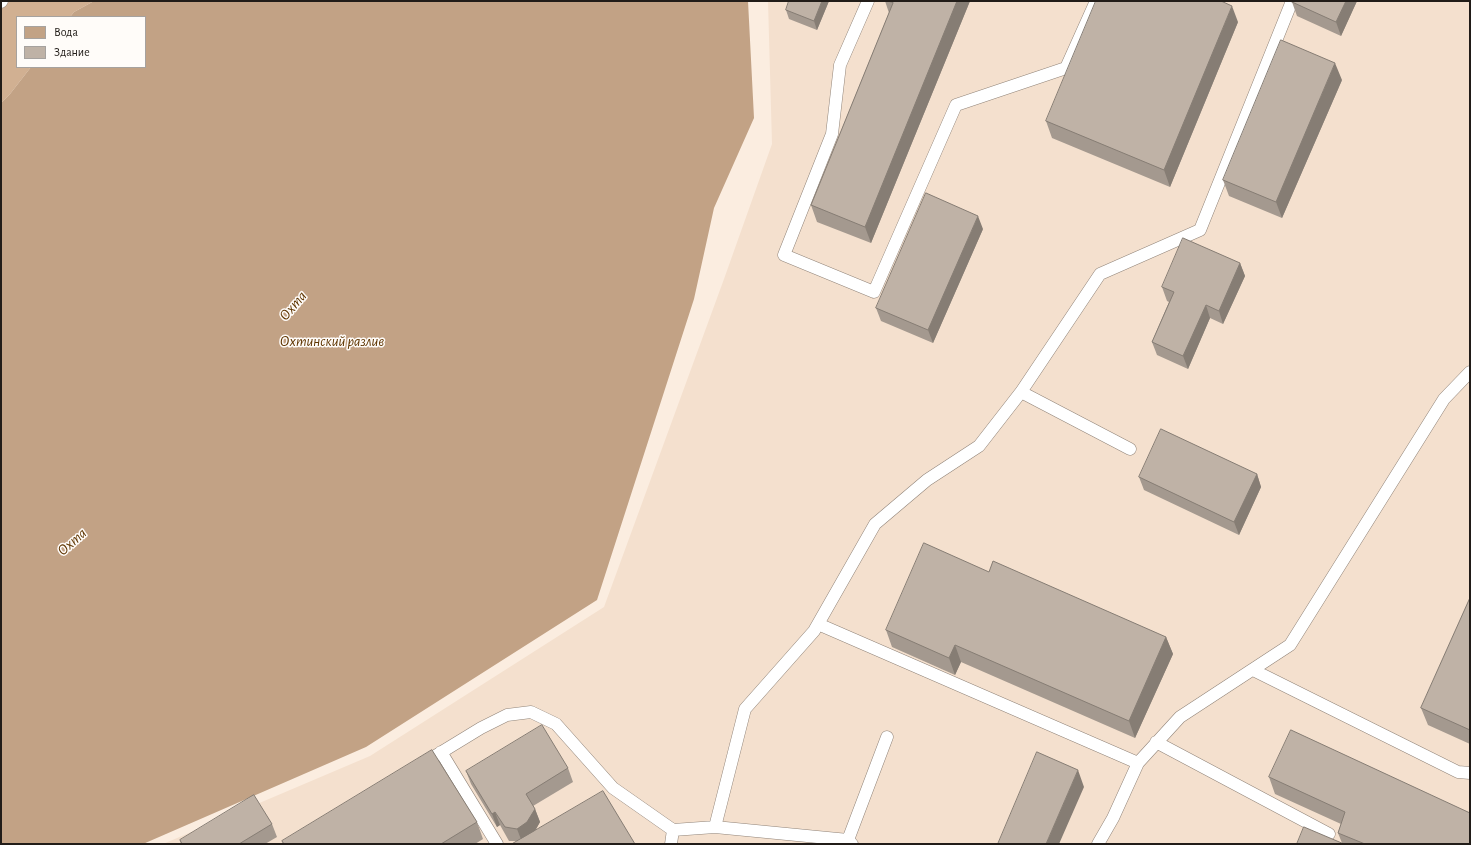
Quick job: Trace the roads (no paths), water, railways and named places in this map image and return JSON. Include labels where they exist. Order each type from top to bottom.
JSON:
[{"type":"lane","points":[[868,1],[840,65],[832,134],[784,255],[874,292],[956,105],[1066,68],[1096,1]]},
{"type":"lane","points":[[715,827],[745,709],[814,631],[875,524],[927,480],[979,446],[1021,392],[1100,274],[1200,230],[1292,1]]},
{"type":"lane","points":[[1098,844],[1113,818],[1138,763],[1180,717],[1290,645],[1444,399],[1470,372]]},
{"type":"lane","points":[[1021,392],[1130,449]]},
{"type":"lane","points":[[818,624],[1138,763]]},
{"type":"lane","points":[[1253,670],[1458,772],[1470,773]]},
{"type":"lane","points":[[414,769],[481,728],[507,715],[532,712],[556,724],[613,788],[673,830],[715,827],[850,842],[887,737]]},
{"type":"lane","points":[[1156,742],[1329,834]]},
{"type":"lane","points":[[441,752],[497,844]]},
{"type":"lane","points":[[671,844],[673,830]]},
{"type":"water","name":"Охтинский разлив","points":[[94,1],[748,1],[754,118],[714,208],[694,299],[597,600],[366,747],[143,844],[1,844],[1,103],[30,68],[146,68],[146,16],[71,16],[74,12]]},
{"type":"water label","name":"Охта","points":[[293,306]]},
{"type":"water label","name":"Охта","points":[[72,542]]}]
